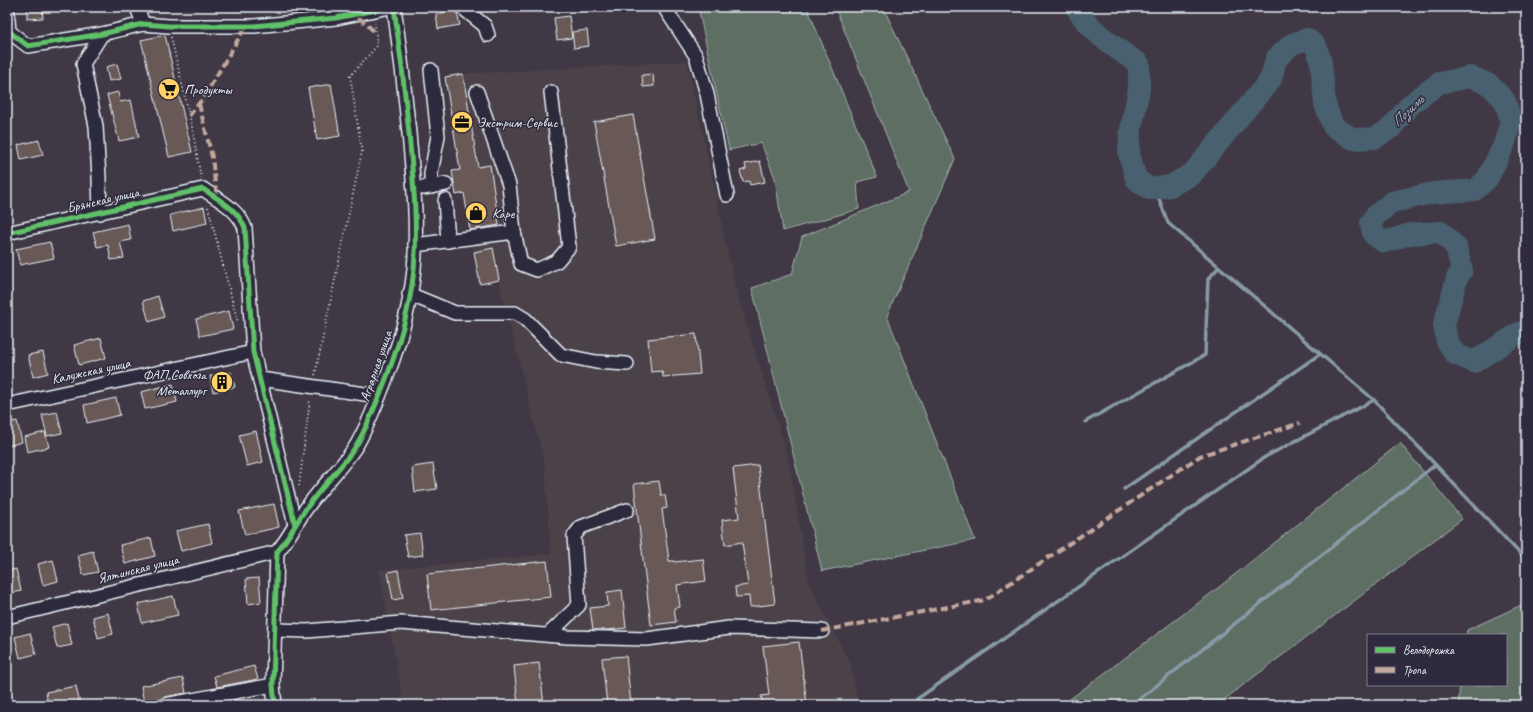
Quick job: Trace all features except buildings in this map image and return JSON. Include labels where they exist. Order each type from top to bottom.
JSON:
[{"type":"street","points":[[8,7],[8,31],[28,46],[102,34],[143,24],[168,26],[254,26],[336,18],[390,7]]},
{"type":"street","points":[[137,7],[143,24]]},
{"type":"street","name":"Аграрная улица","points":[[276,552],[286,541],[314,497],[337,472],[356,445],[370,420],[387,377],[399,340],[410,294],[414,270],[415,245],[413,189],[400,49],[394,7]]},
{"type":"street","points":[[463,7],[485,26],[488,35]]},
{"type":"street","points":[[664,7],[696,56],[707,94],[727,195]]},
{"type":"street","points":[[100,213],[96,126],[83,64],[102,34]]},
{"type":"street","points":[[431,70],[438,136],[431,173],[431,187]]},
{"type":"street","points":[[478,92],[509,184],[514,232],[522,264],[537,270],[557,261],[569,247],[551,92]]},
{"type":"street","points":[[413,189],[446,184]]},
{"type":"street","points":[[204,189],[234,210],[242,220],[245,228],[253,352],[295,525]]},
{"type":"street","name":"Брянская улица","points":[[7,233],[204,189]]},
{"type":"street","points":[[445,200],[448,241]]},
{"type":"street","points":[[415,245],[514,232]]},
{"type":"street","points":[[410,294],[455,313],[515,313],[525,319],[561,355],[596,362],[628,364]]},
{"type":"street","name":"Калужская улица","points":[[7,405],[253,352]]},
{"type":"street","points":[[260,379],[379,396]]},
{"type":"street","points":[[548,635],[579,605],[574,536],[581,527],[627,510]]},
{"type":"street","points":[[275,705],[273,685],[276,630],[276,552]]},
{"type":"street","name":"Ялтинская улица","points":[[7,617],[276,552]]},
{"type":"street","points":[[276,630],[307,631],[401,623],[548,635],[647,639],[729,628],[822,631]]},
{"type":"street","points":[[165,705],[273,685]]},
{"type":"path","points":[[299,489],[310,403],[362,151],[350,76],[376,46],[375,10]]},
{"type":"path","points":[[168,26],[192,127],[204,189],[238,324]]},
{"type":"shaded area","points":[[687,61],[736,290],[788,457],[809,584],[851,665],[858,705],[404,705],[379,570],[551,554],[545,465],[499,281],[480,284],[464,194],[456,195],[452,171],[460,169],[445,77],[463,74]]},
{"type":"green space","points":[[698,7],[807,7],[877,177],[857,182],[859,209],[783,231],[775,178],[761,143],[729,150]]},
{"type":"green space","points":[[835,7],[883,7],[955,159],[887,316],[975,540],[822,571],[752,288],[792,274],[802,237],[909,192]]},
{"type":"green space","points":[[1400,443],[1462,519],[1217,705],[1062,705],[1209,595]]},
{"type":"green space","points":[[1526,603],[1526,705],[1458,705],[1460,686],[1507,686],[1507,634],[1466,634],[1467,630]]},
{"type":"waterway","name":"Позимь","points":[[1076,7],[1096,32],[1139,64],[1139,89],[1130,134],[1129,153],[1136,179],[1150,189],[1170,186],[1192,174],[1271,79],[1276,59],[1292,44],[1307,39],[1316,46],[1321,63],[1325,104],[1333,126],[1353,139],[1375,138],[1391,128],[1411,104],[1439,83],[1471,77],[1490,85],[1505,101],[1511,121],[1504,145],[1487,179],[1475,190],[1433,193],[1392,202],[1375,216],[1371,223],[1373,234],[1384,242],[1410,234],[1441,232],[1456,247],[1462,270],[1457,278],[1444,325],[1447,341],[1455,354],[1474,362],[1519,333],[1526,331]]},
{"type":"waterway","points":[[1155,188],[1168,223],[1374,400]]},
{"type":"waterway","points":[[1085,422],[1205,355],[1208,279],[1219,267]]},
{"type":"waterway","points":[[1124,489],[1320,354]]},
{"type":"waterway","points":[[917,699],[1265,457],[1374,400],[1526,560]]},
{"type":"waterway","points":[[1132,705],[1435,465]]},
{"type":"marked path","points":[[359,7],[356,15],[376,33]]},
{"type":"marked path","points":[[189,116],[204,97],[246,26]]},
{"type":"marked path","points":[[199,104],[212,157],[217,199]]},
{"type":"marked path","points":[[822,631],[985,600],[1200,456],[1300,423]]},
{"type":"cycle path","points":[[7,30],[28,46],[102,34],[143,24],[169,26],[254,26],[336,18],[390,7]]},
{"type":"cycle path","points":[[275,705],[273,685],[277,552],[306,508],[351,453],[363,433],[392,364],[406,317],[412,285],[415,252],[413,184],[406,102],[394,7]]},
{"type":"cycle path","points":[[7,233],[203,189],[238,215],[245,228],[253,352],[295,525]]},
{"type":"place","name":"Продукты","points":[[169,89]]},
{"type":"place","name":"Экстрим-Сервис","points":[[462,122]]},
{"type":"place","name":"Каре","points":[[476,213]]},
{"type":"place","name":"ФАП Совхоза Металлург","points":[[222,382]]}]
